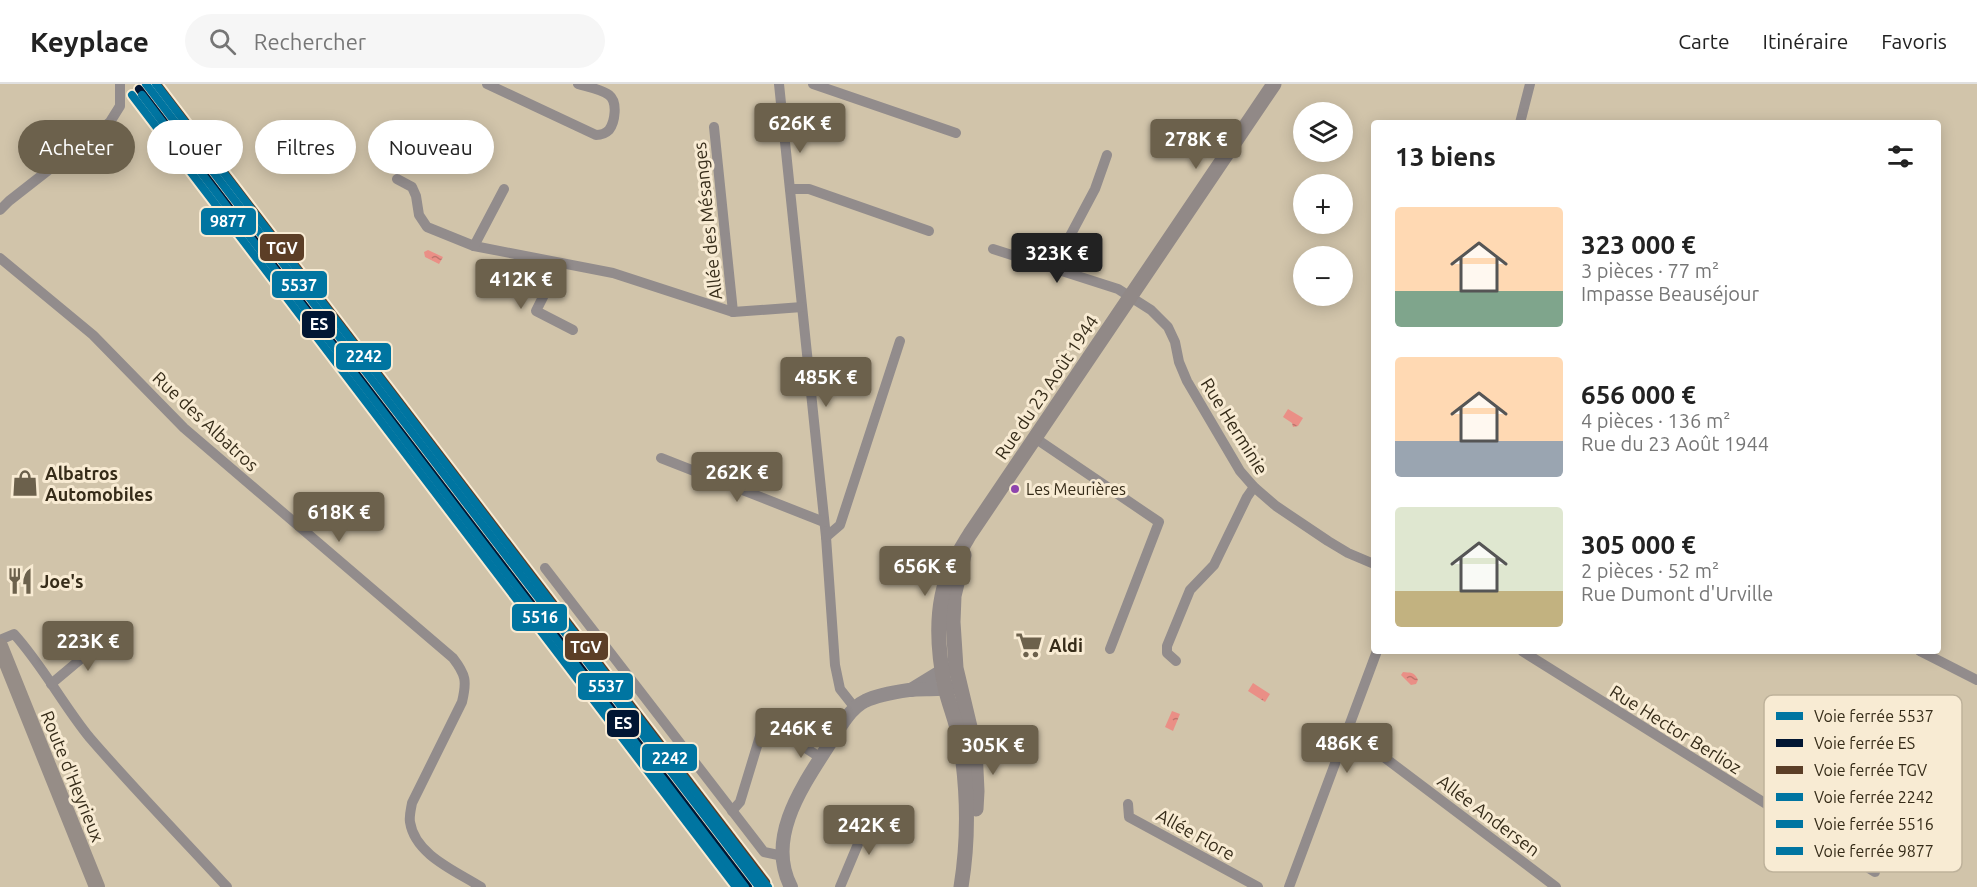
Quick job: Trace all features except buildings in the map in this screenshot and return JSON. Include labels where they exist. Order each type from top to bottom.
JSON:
[{"type":"main road","name":"Rue du 23 Août 1944","points":[[952,687],[949,670],[939,643],[942,593],[952,565],[970,534],[1274,84]]},
{"type":"main road","name":"Route d'Heyrieux","points":[[0,646],[97,887]]},
{"type":"main road","points":[[952,687],[967,794],[966,853],[961,887]]},
{"type":"main road","points":[[952,687],[975,748],[977,791],[968,887]]},
{"type":"street","points":[[0,210],[110,122],[120,106],[120,84]]},
{"type":"street","points":[[487,84],[596,135],[602,135],[609,130],[615,115],[615,102],[603,92],[578,84]]},
{"type":"street","points":[[779,84],[826,537],[835,665],[840,689],[855,708]]},
{"type":"street","points":[[813,84],[956,133]]},
{"type":"street","points":[[1521,120],[1530,84]]},
{"type":"street","name":"Allée des Mésanges","points":[[714,127],[733,312]]},
{"type":"street","points":[[1053,268],[1095,189],[1107,155]]},
{"type":"street","name":"Allée des Mésanges","points":[[397,179],[412,187],[416,195],[419,215],[427,227],[474,246],[614,273],[733,312],[802,307]]},
{"type":"street","points":[[474,246],[504,189]]},
{"type":"street","points":[[790,189],[809,189],[929,231]]},
{"type":"street","name":"Rue Herminie","points":[[993,249],[1118,289],[1131,295],[1151,310],[1168,327],[1187,381],[1240,471],[1276,506],[1328,542],[1371,563]]},
{"type":"street","name":"Rue des Albatros","points":[[0,258],[93,335],[184,428],[453,658],[463,671],[465,686],[462,702],[412,803],[410,820],[414,835],[424,850],[481,887]]},
{"type":"street","points":[[560,263],[536,311],[573,330]]},
{"type":"street","points":[[826,537],[840,525],[900,341]]},
{"type":"street","points":[[1035,438],[1159,522],[1110,649]]},
{"type":"street","points":[[660,458],[824,522]]},
{"type":"street","points":[[1176,661],[1167,653],[1167,646],[1190,590],[1214,565],[1246,497],[1254,487]]},
{"type":"street","points":[[545,568],[764,852],[783,856]]},
{"type":"street","points":[[0,640],[14,634],[30,652],[90,737],[227,887]]},
{"type":"street","points":[[51,684],[108,637]]},
{"type":"street","points":[[1289,887],[1376,654]]},
{"type":"street","name":"Rue Hector Berlioz","points":[[1527,654],[1764,803]]},
{"type":"street","points":[[1926,654],[1977,680]]},
{"type":"street","points":[[911,690],[949,670]]},
{"type":"street","points":[[791,887],[783,856],[788,819],[796,799],[855,708],[862,702],[873,698],[911,690],[952,687]]},
{"type":"street","points":[[732,811],[740,802],[761,733],[775,728],[821,758]]},
{"type":"street","name":"Allée Andersen","points":[[1348,730],[1552,886]]},
{"type":"street","name":"Allée Flore","points":[[1128,804],[1129,817],[1258,887]]},
{"type":"street","points":[[840,887],[871,813]]},
{"type":"water","points":[[428,250],[443,257],[439,264],[425,257],[424,252]]},
{"type":"water","points":[[1288,409],[1303,418],[1298,426],[1293,427],[1292,423],[1283,417]]},
{"type":"water","points":[[1403,672],[1415,675],[1418,680],[1416,684],[1411,685],[1401,675]]},
{"type":"water","points":[[1253,683],[1270,694],[1265,702],[1248,691]]},
{"type":"water","points":[[1172,711],[1180,714],[1173,731],[1165,727]]},
{"type":"rail line","name":"5537","points":[[146,84],[759,887]]},
{"type":"rail line","name":"2242","points":[[156,84],[768,887]]},
{"type":"rail line","name":"TGV","points":[[157,84],[766,882]]},
{"type":"rail line","name":"ES","points":[[139,89],[748,887]]},
{"type":"rail line","name":"9877","points":[[132,95],[736,887]]},
{"type":"rail line","name":"5516","points":[[142,95],[745,887]]},
{"type":"place","name":"Albatros Automobiles","points":[[25,483]]},
{"type":"place","name":"Les Meurières","points":[[1015,489]]},
{"type":"place","name":"Joe's","points":[[20,581]]},
{"type":"place","name":"Aldi","points":[[1029,645]]}]
